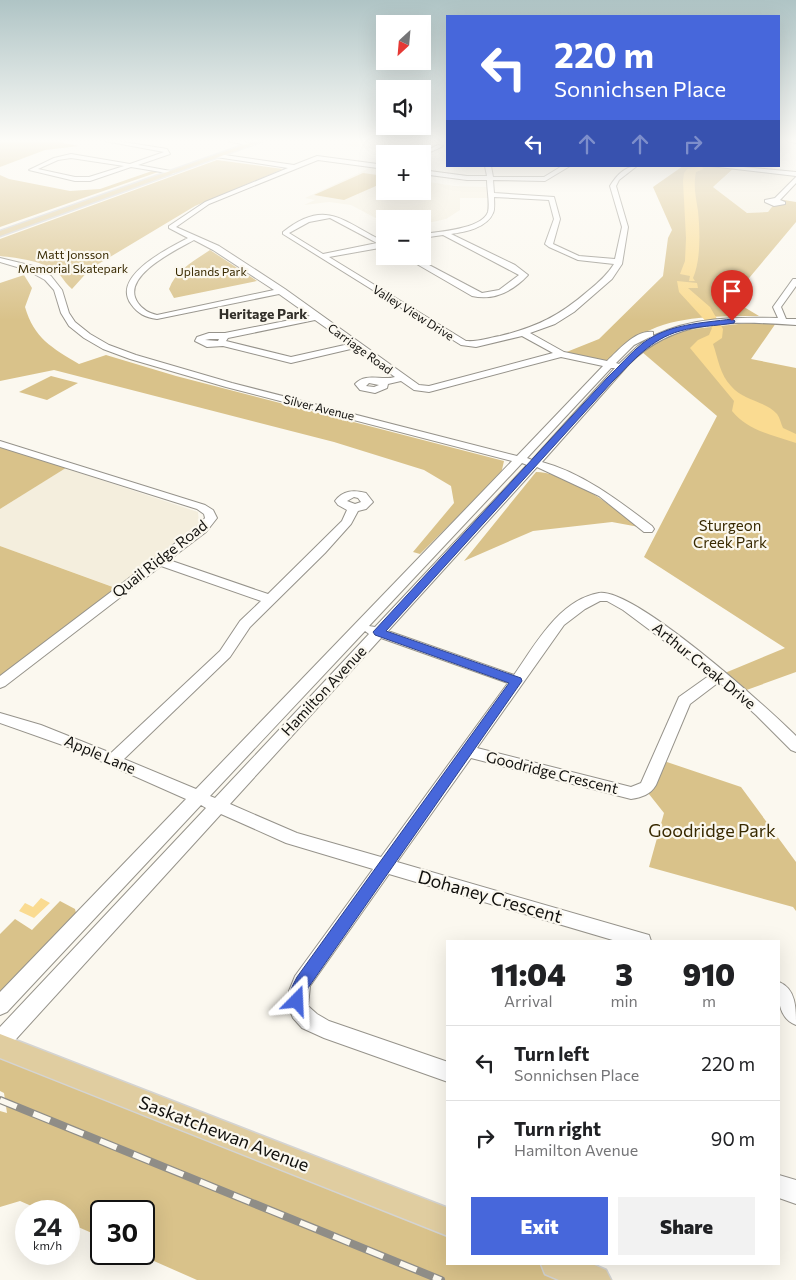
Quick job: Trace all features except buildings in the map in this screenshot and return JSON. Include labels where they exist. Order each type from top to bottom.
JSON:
[{"type":"main road","points":[[0,234],[93,201]]},
{"type":"main road","name":"Saskatchewan Avenue","points":[[0,1046],[446,1221]]},
{"type":"main road","points":[[558,1265],[596,1280]]},
{"type":"street","name":"Carriage Road","points":[[213,201],[172,224],[171,227],[216,248],[282,292],[417,388],[429,389],[561,354]]},
{"type":"street","points":[[431,235],[472,226],[485,220],[491,212],[490,201]]},
{"type":"street","points":[[553,201],[557,219],[549,244],[551,246],[578,258],[619,262]]},
{"type":"street","name":"Valley View Drive","points":[[376,240],[331,216],[315,217],[285,233],[464,343],[476,344],[523,333],[552,322],[571,310],[609,277],[619,262],[625,222],[618,201]]},
{"type":"street","points":[[422,265],[475,294],[483,296],[498,294],[524,275],[512,267],[442,233]]},
{"type":"street","points":[[194,237],[150,264],[135,277],[130,290],[132,300],[146,315],[157,317],[282,292]]},
{"type":"street","points":[[322,256],[376,246]]},
{"type":"street","name":"Silver Avenue","points":[[0,261],[35,270],[48,278],[58,290],[65,313],[72,324],[95,341],[118,352],[229,385],[535,463],[558,471],[603,494],[648,529]]},
{"type":"street","points":[[782,319],[777,307],[796,281]]},
{"type":"street","points":[[316,317],[224,340],[291,360],[356,345]]},
{"type":"street","name":"Hamilton Avenue","points":[[0,1006],[632,343],[665,328],[691,324],[729,320],[796,318]]},
{"type":"street","name":"Hamilton Avenue","points":[[782,319],[796,322]]},
{"type":"street","name":"Hamilton Avenue","points":[[0,1042],[622,367],[645,345],[658,336],[691,324]]},
{"type":"street","points":[[523,333],[561,354],[622,367]]},
{"type":"street","points":[[383,382],[401,378]]},
{"type":"street","name":"Quail Ridge Road","points":[[0,444],[189,503],[209,512],[211,518],[208,524],[0,683]]},
{"type":"street","points":[[113,760],[225,654],[245,624],[321,550],[347,522],[353,508]]},
{"type":"street","points":[[159,561],[269,599]]},
{"type":"street","name":"Arthur Creak Drive","points":[[516,681],[559,622],[587,603],[604,597],[624,605],[671,637],[720,675],[741,692],[796,746]]},
{"type":"street","points":[[362,627],[516,681],[302,982],[297,993],[300,1012],[309,1022],[324,1030],[446,1071]]},
{"type":"street","name":"Goodridge Crescent","points":[[467,751],[631,793],[639,792],[648,785],[684,701],[720,675]]},
{"type":"street","name":"Apple Lane","points":[[0,718],[56,736],[198,798]]},
{"type":"street","name":"Dohaney Crescent","points":[[198,798],[292,838],[385,867],[639,940]]},
{"type":"street","points":[[780,992],[796,1016]]},
{"type":"street","points":[[780,1186],[796,1192]]},
{"type":"shaded area","points":[[313,201],[460,201],[460,210],[446,219],[431,222],[431,210],[376,210],[376,218],[351,205],[329,202],[304,205]]},
{"type":"shaded area","points":[[684,201],[696,201],[699,219],[699,245],[696,271],[693,278],[695,281],[689,281],[690,276],[680,274],[685,261]]},
{"type":"shaded area","points":[[731,201],[778,201],[768,212],[747,213]]},
{"type":"shaded area","points":[[677,281],[697,283],[698,288],[688,288],[710,307],[723,329],[722,338],[713,344],[727,382],[742,395],[772,410],[778,416],[783,428],[796,434],[796,443],[753,428],[738,418],[732,411],[734,401],[690,348],[698,340],[709,335],[712,328],[679,292]]},
{"type":"shaded area","points":[[65,468],[198,512],[199,523],[116,588],[0,546],[0,509]]},
{"type":"shaded area","points":[[41,898],[50,903],[34,918],[19,911],[25,903],[33,907]]},
{"type":"green space","points":[[0,201],[75,201],[0,227]]},
{"type":"green space","name":"Matt Jonsson Memorial Skatepark","points":[[105,201],[208,201],[195,206],[90,269],[72,289],[60,275],[47,266],[31,261],[0,256],[0,239]]},
{"type":"green space","points":[[659,201],[731,201],[747,213],[768,212],[777,201],[796,202],[796,222],[729,302],[739,304],[759,316],[697,318],[666,324],[639,336],[609,361],[564,353],[599,339],[663,276],[668,238],[672,230]]},
{"type":"green space","name":"Uplands Park","points":[[210,250],[257,281],[174,298],[169,289],[176,276],[186,266]]},
{"type":"green space","points":[[24,275],[32,288],[25,307],[33,327],[52,347],[79,364],[106,355],[176,376],[504,461],[501,474],[420,554],[413,552],[454,503],[451,486],[424,470],[334,442],[54,370],[0,381],[0,283]]},
{"type":"green space","name":"Sturgeon Creek Park","points":[[746,323],[776,323],[751,359],[796,368],[796,672],[741,692],[720,675],[785,648],[644,557],[717,416],[642,352],[654,343],[679,333]]},
{"type":"green space","points":[[51,376],[78,383],[47,400],[19,392]]},
{"type":"green space","points":[[0,444],[69,466],[0,509]]},
{"type":"green space","points":[[536,472],[563,478],[576,484],[604,501],[639,527],[612,522],[533,531],[464,561]]},
{"type":"green space","points":[[0,546],[121,590],[0,683]]},
{"type":"green space","name":"Goodridge Park","points":[[658,759],[741,787],[796,862],[796,911],[793,907],[649,867],[664,813],[645,789]]},
{"type":"green space","points":[[60,901],[75,909],[76,913],[0,996],[0,934],[15,919],[32,930]]},
{"type":"green space","points":[[0,1046],[446,1222],[446,1265],[558,1265],[596,1280],[197,1280],[155,1261],[155,1200],[90,1200],[90,1232],[80,1228],[80,1200],[15,1200],[15,1202],[0,1207],[0,1111],[7,1113],[4,1093],[0,1091]]},
{"type":"railway","points":[[0,1100],[441,1280]]},
{"type":"district","name":"Heritage Park","points":[[263,314]]},
{"type":"route","points":[[297,1001],[297,993],[302,982],[516,681],[379,632],[622,367],[645,345],[658,336],[680,328],[732,321]]}]
